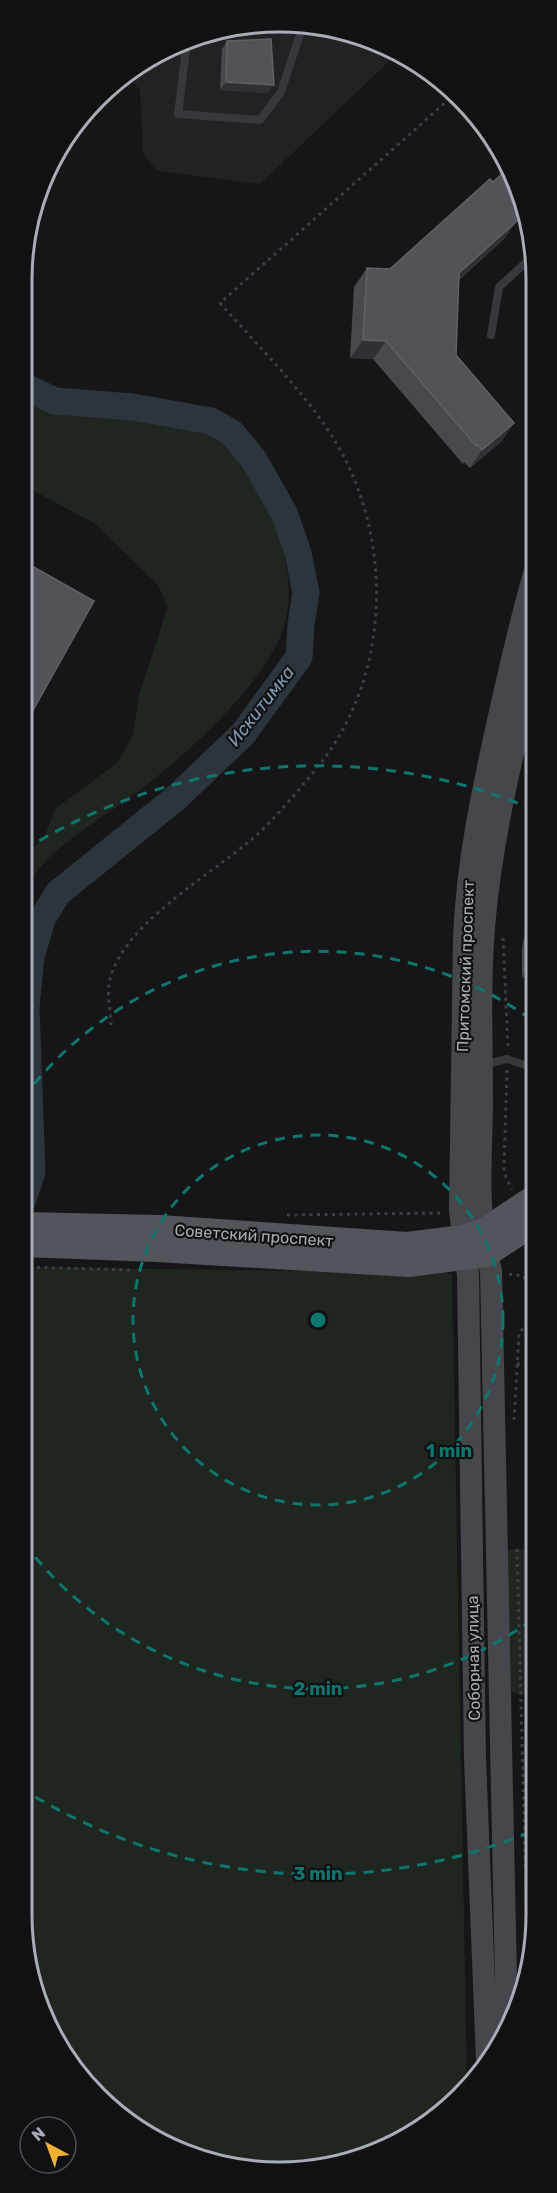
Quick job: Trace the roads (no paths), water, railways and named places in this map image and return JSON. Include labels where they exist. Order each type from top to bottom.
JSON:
[{"type":"main road","name":"Притомский проспект","points":[[474,1245],[460,1210],[465,906],[480,803],[526,602]]},
{"type":"main road","name":"Притомский проспект","points":[[474,1245],[481,1203],[483,950],[487,900],[501,812],[526,698]]},
{"type":"main road","points":[[474,1245],[526,1192]]},
{"type":"main road","name":"Советский проспект","points":[[32,1226],[158,1239]]},
{"type":"main road","points":[[474,1245],[526,1226]]},
{"type":"main road","name":"Советский проспект","points":[[32,1244],[158,1239],[474,1245]]},
{"type":"main road","name":"Соборная улица","points":[[474,1245],[491,1270],[475,1758],[487,2048]]},
{"type":"main road","name":"Соборная улица","points":[[484,1537],[506,2011]]},
{"type":"lane","points":[[186,49],[178,114],[260,120],[281,92],[300,33]]},
{"type":"lane","points":[[491,335],[499,287],[525,263]]},
{"type":"lane","points":[[482,1066],[507,1059],[526,1065]]},
{"type":"waterway","name":"Искитимка","points":[[32,390],[55,401],[133,407],[211,421],[232,433],[254,460],[285,515],[298,553],[306,593],[299,657],[243,734],[176,798],[58,893],[42,919],[32,954]]}]
